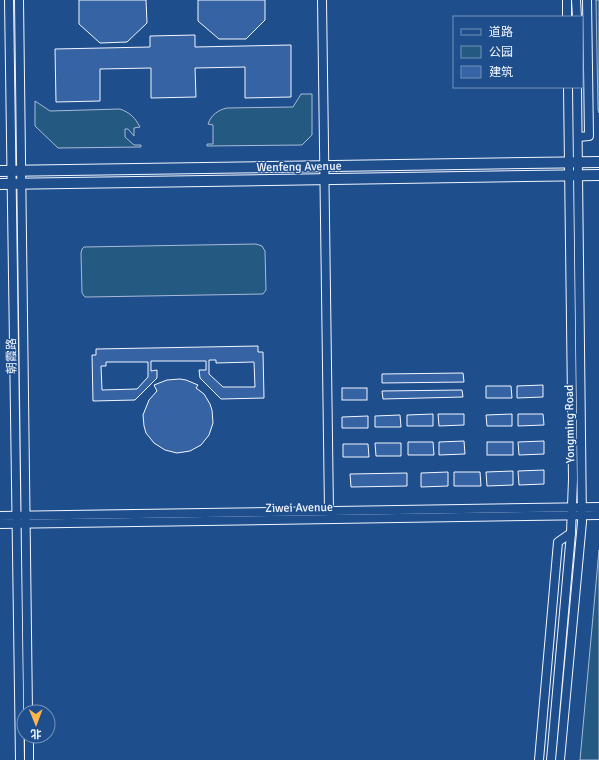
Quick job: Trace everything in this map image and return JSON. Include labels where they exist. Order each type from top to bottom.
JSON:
[{"type":"main road","name":"Wenfeng Avenue","points":[[0,171],[599,162]]},
{"type":"main road","name":"Wenfeng Avenue","points":[[0,184],[599,175]]},
{"type":"street","name":"朝霞路","points":[[9,0],[16,170]]},
{"type":"street","name":"朝霞路","points":[[19,0],[16,170],[16,520],[20,760]]},
{"type":"street","points":[[322,0],[329,512]]},
{"type":"street","points":[[567,0],[567,16]]},
{"type":"street","points":[[576,0],[576,16]]},
{"type":"street","points":[[578,137],[589,136],[587,0]]},
{"type":"street","name":"Yongming Road","points":[[551,760],[572,533],[574,162],[568,88]]},
{"type":"street","name":"Yongming Road","points":[[574,162],[578,137],[577,88]]},
{"type":"street","name":"Yongming Road","points":[[560,760],[582,512],[574,176]]},
{"type":"street","name":"朝霞路","points":[[16,184],[26,520],[28,704]]},
{"type":"street","name":"Ziwei Avenue","points":[[582,512],[599,508]]},
{"type":"street","name":"Ziwei Avenue","points":[[26,520],[329,512],[582,512],[599,515]]},
{"type":"street","name":"Ziwei Avenue","points":[[0,516],[16,520],[26,520],[572,512]]},
{"type":"street","name":"Ziwei Avenue","points":[[0,524],[16,520]]},
{"type":"street","points":[[539,760],[558,542],[572,533]]},
{"type":"street","points":[[29,744],[29,760]]},
{"type":"green space","points":[[596,0],[599,0],[599,113],[598,110]]},
{"type":"green space","points":[[301,94],[312,94],[312,135],[302,145],[207,146],[207,144],[213,144],[213,125],[208,124],[211,118],[221,110],[227,108],[293,107]]},
{"type":"green space","points":[[35,101],[50,111],[120,109],[127,112],[140,127],[134,128],[134,136],[128,129],[125,129],[125,137],[134,145],[141,145],[141,147],[58,148],[35,126]]},
{"type":"green space","points":[[256,244],[262,246],[265,251],[266,290],[263,294],[85,297],[82,293],[81,253],[84,247]]},
{"type":"green space","points":[[599,550],[599,760],[580,760]]},
{"type":"building","points":[[79,0],[146,0],[147,23],[127,42],[100,43],[79,24]]},
{"type":"building","points":[[198,0],[265,0],[265,20],[246,39],[219,39],[198,21]]},
{"type":"building","points":[[195,35],[195,47],[291,45],[291,97],[245,98],[245,67],[195,68],[196,97],[151,98],[151,68],[100,69],[100,101],[56,102],[55,49],[150,47],[150,36]]},
{"type":"building","points":[[258,346],[258,352],[263,352],[264,398],[221,399],[200,378],[199,370],[206,370],[206,361],[151,361],[151,371],[157,370],[157,378],[135,400],[93,401],[92,355],[96,355],[96,349]],"holes":[[[209,360],[216,360],[216,363],[254,362],[255,387],[223,387],[209,374]],[[106,362],[148,362],[148,377],[137,389],[102,390],[101,366],[106,366]]]},
{"type":"building","points":[[463,373],[464,382],[382,383],[382,374]]},
{"type":"building","points":[[180,379],[198,385],[196,388],[204,394],[210,404],[213,423],[209,435],[201,445],[190,451],[177,453],[165,450],[154,443],[146,433],[143,415],[149,400],[157,391],[154,385],[167,380]]},
{"type":"building","points":[[543,385],[543,397],[517,398],[517,386]]},
{"type":"building","points":[[486,386],[511,386],[512,398],[486,398]]},
{"type":"building","points":[[342,388],[367,388],[367,400],[342,400]]},
{"type":"building","points":[[462,390],[463,397],[383,399],[382,391]]},
{"type":"building","points":[[433,414],[433,426],[407,426],[407,415]]},
{"type":"building","points":[[438,414],[464,414],[464,425],[439,426]]},
{"type":"building","points":[[512,414],[512,426],[487,426],[486,415]]},
{"type":"building","points":[[518,414],[543,414],[544,425],[518,426]]},
{"type":"building","points":[[400,415],[401,427],[375,427],[375,416]]},
{"type":"building","points":[[368,416],[368,428],[342,428],[342,417]]},
{"type":"building","points":[[464,441],[465,454],[439,455],[439,442]]},
{"type":"building","points":[[544,441],[544,454],[519,455],[518,442]]},
{"type":"building","points":[[408,442],[433,442],[434,455],[408,455]]},
{"type":"building","points":[[487,442],[513,442],[513,455],[487,455]]},
{"type":"building","points":[[375,443],[401,443],[401,456],[376,456]]},
{"type":"building","points":[[343,444],[368,444],[369,457],[343,457]]},
{"type":"building","points":[[544,470],[544,484],[519,485],[518,471]]},
{"type":"building","points":[[513,471],[513,485],[487,486],[486,472]]},
{"type":"building","points":[[448,472],[448,486],[421,487],[421,473]]},
{"type":"building","points":[[454,472],[480,472],[481,486],[454,486]]},
{"type":"building","points":[[407,473],[407,486],[351,487],[350,474]]}]
